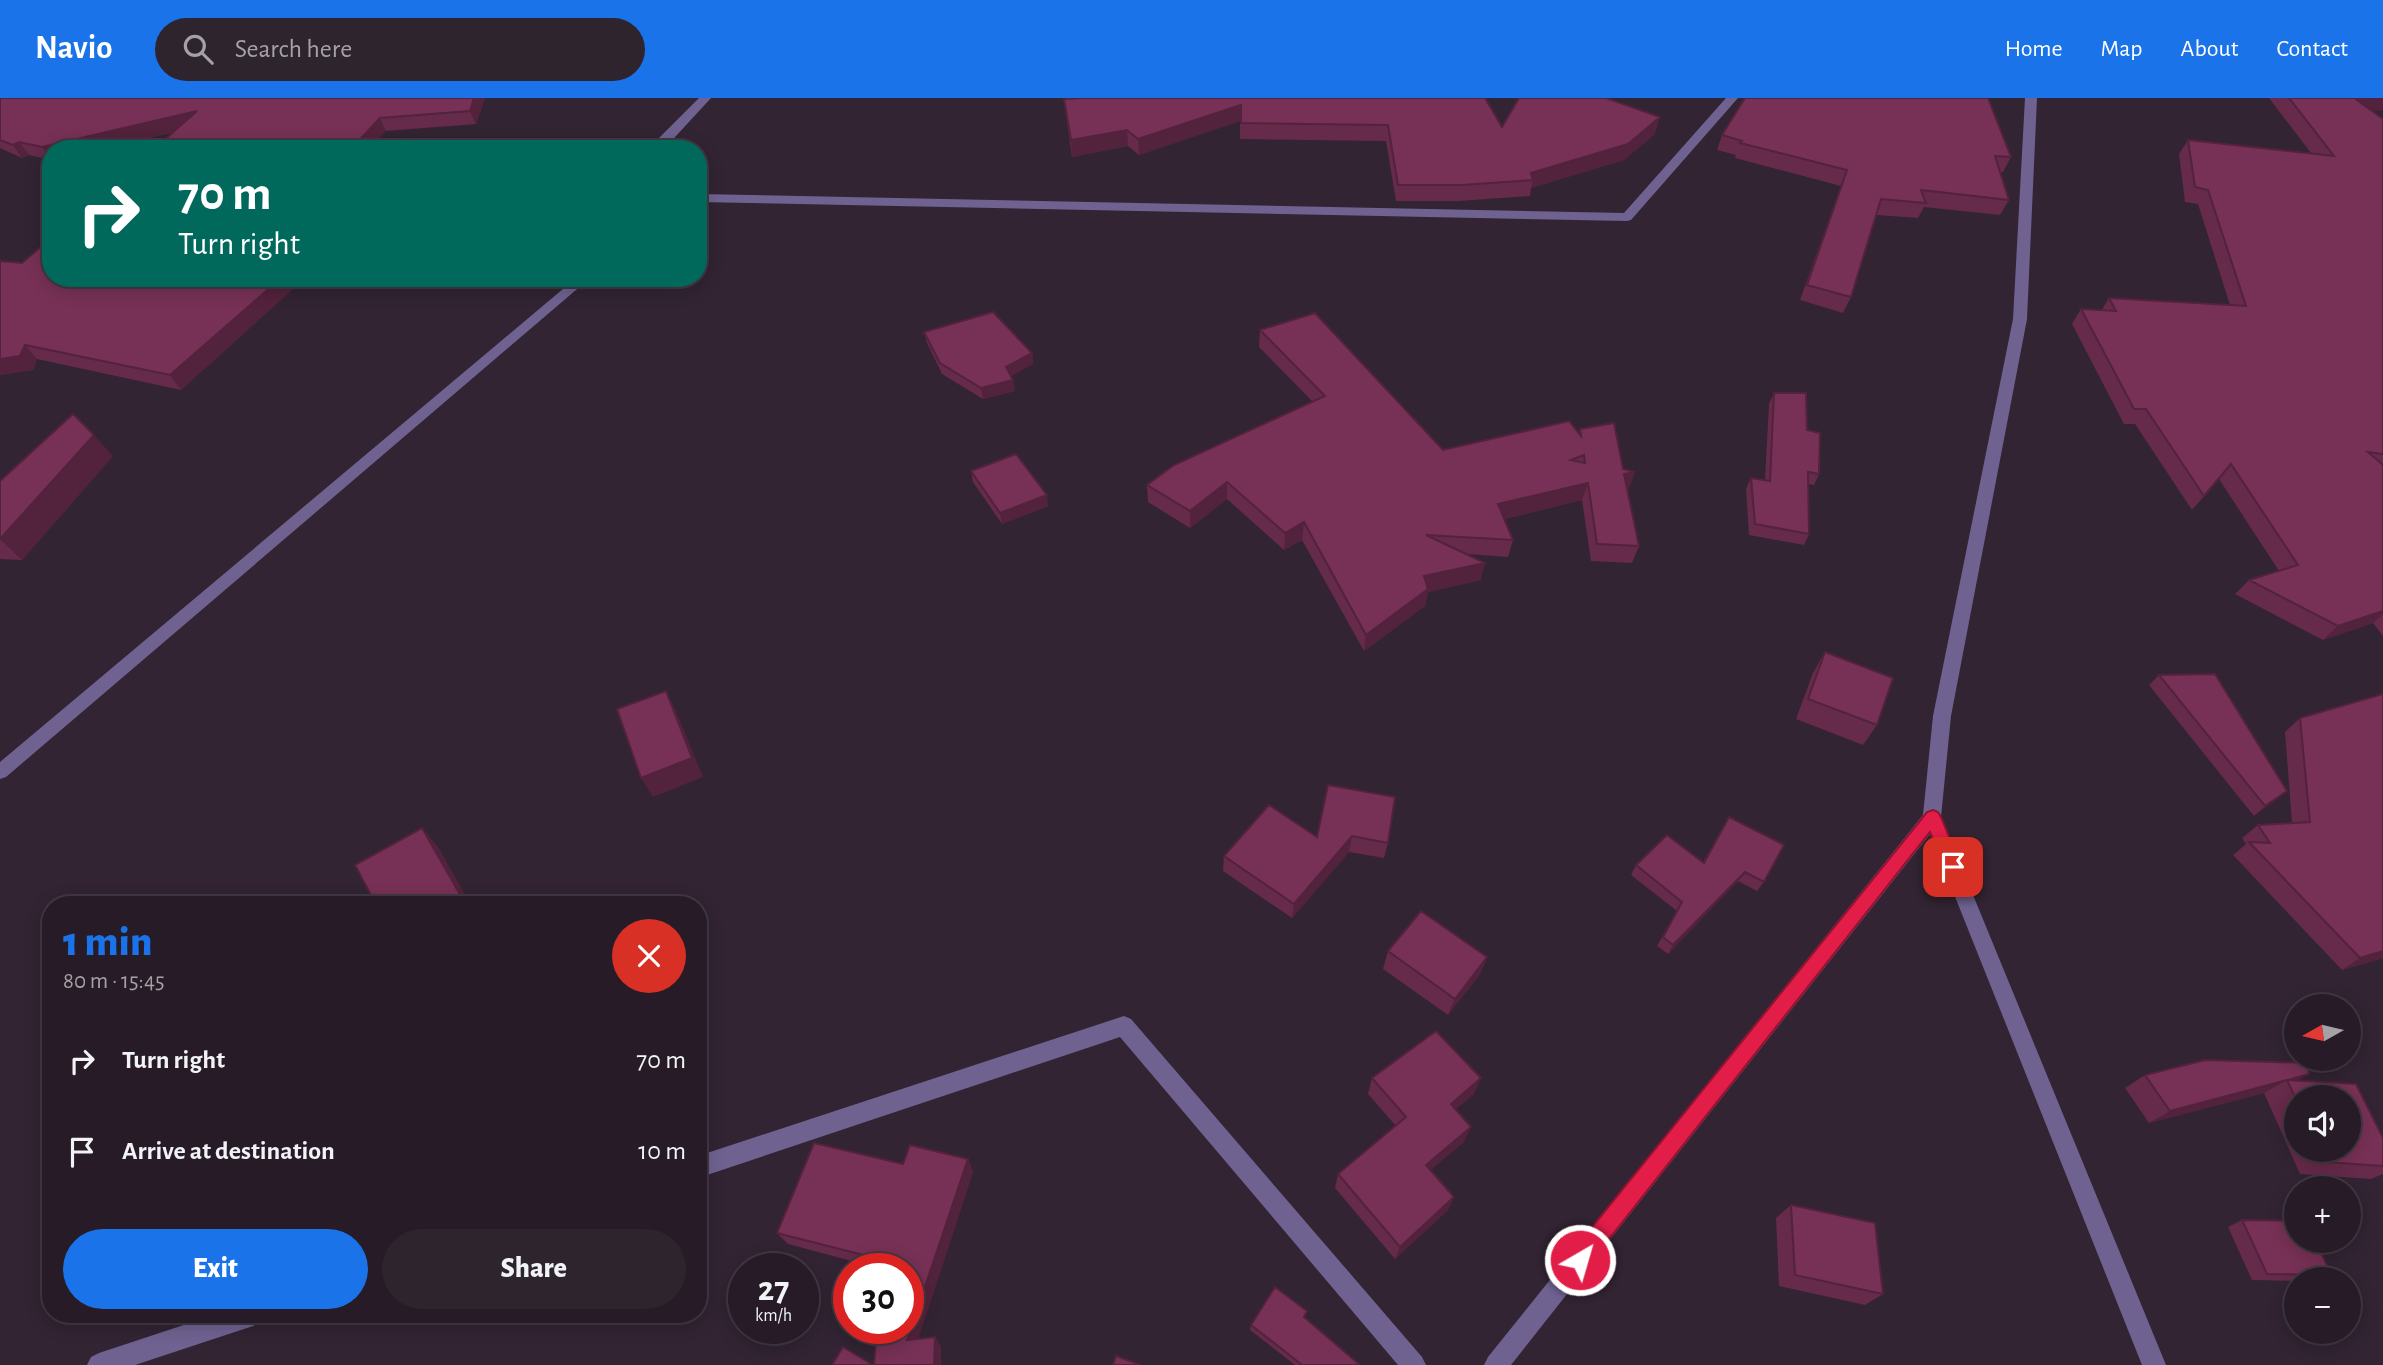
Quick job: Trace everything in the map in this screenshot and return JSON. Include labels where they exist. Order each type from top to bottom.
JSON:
[{"type":"street","points":[[663,140],[705,98]]},
{"type":"street","points":[[707,198],[1627,217],[1732,98]]},
{"type":"street","points":[[2031,98],[2020,319],[1942,716],[1933,817],[2154,1365]]},
{"type":"street","points":[[0,772],[573,287]]},
{"type":"street","points":[[1496,1365],[1933,817]]},
{"type":"street","points":[[707,1164],[1124,1026],[1414,1365]]},
{"type":"street","points":[[99,1365],[226,1323]]},
{"type":"building","points":[[0,98],[474,98],[470,111],[380,118],[359,140],[164,140],[197,111],[72,140],[42,140],[42,147],[19,142],[13,145],[0,140]]},
{"type":"building","points":[[1485,98],[1502,127],[1519,98],[1606,98],[1660,117],[1628,144],[1531,173],[1533,180],[1462,185],[1398,185],[1388,125],[1241,123],[1241,105],[1138,139],[1127,130],[1071,140],[1064,99]]},
{"type":"building","points":[[1745,98],[1988,98],[2011,157],[1995,156],[2009,200],[1921,190],[1926,203],[1881,199],[1851,297],[1807,285],[1847,170],[1740,143],[1742,141],[1722,135]]},
{"type":"building","points":[[2289,98],[2376,98],[2357,100],[2383,119],[2383,454],[2368,452],[2383,465],[2383,611],[2338,626],[2249,580],[2298,565],[2231,464],[2204,496],[2146,409],[2134,409],[2081,309],[2116,311],[2109,298],[2246,306],[2208,190],[2195,187],[2188,140],[2334,156]]},
{"type":"building","points":[[42,246],[42,287],[271,287],[170,375],[25,345],[20,356],[0,359],[0,261],[22,263]]},
{"type":"building","points":[[993,312],[1032,353],[1006,367],[1013,380],[981,388],[940,363],[924,332]]},
{"type":"building","points":[[1315,313],[1443,450],[1569,421],[1581,436],[1580,429],[1614,423],[1623,469],[1635,472],[1624,474],[1639,546],[1597,544],[1588,483],[1498,504],[1513,540],[1426,535],[1485,563],[1424,576],[1428,589],[1366,635],[1304,522],[1285,533],[1227,482],[1190,511],[1147,485],[1174,465],[1325,396],[1260,330]],"holes":[[[1584,455],[1585,463],[1571,460]]]},
{"type":"building","points":[[1774,393],[1806,393],[1807,430],[1820,433],[1819,474],[1808,472],[1809,534],[1755,524],[1751,478],[1770,481]]},
{"type":"building","points":[[73,414],[94,435],[0,539],[0,481]]},
{"type":"building","points":[[1016,454],[1047,495],[1000,513],[971,471]]},
{"type":"building","points":[[1825,652],[1893,678],[1877,725],[1808,699]]},
{"type":"building","points":[[2215,674],[2287,791],[2265,806],[2159,675]]},
{"type":"building","points":[[666,691],[692,758],[641,778],[617,709]]},
{"type":"building","points":[[2383,694],[2383,951],[2360,958],[2249,842],[2270,843],[2258,825],[2310,822],[2300,718]]},
{"type":"building","points":[[1328,785],[1395,797],[1388,843],[1352,836],[1294,904],[1224,856],[1269,805],[1317,837]]},
{"type":"building","points":[[1729,817],[1784,845],[1764,882],[1745,872],[1673,945],[1663,937],[1682,902],[1636,865],[1667,835],[1704,863]]},
{"type":"building","points":[[422,828],[461,896],[369,896],[355,865]]},
{"type":"building","points":[[1421,911],[1487,957],[1455,999],[1388,951]]},
{"type":"building","points":[[1436,1031],[1481,1078],[1451,1104],[1471,1127],[1426,1165],[1454,1197],[1400,1247],[1338,1174],[1406,1117],[1372,1078]]},
{"type":"building","points":[[2205,1060],[2284,1062],[2284,1071],[2309,1071],[2309,1074],[2288,1080],[2356,1085],[2289,1085],[2287,1080],[2170,1111],[2145,1075]]},
{"type":"building","points":[[2361,1094],[2383,1138],[2383,1166],[2325,1162],[2361,1162]]},
{"type":"building","points":[[814,1143],[903,1164],[910,1145],[968,1159],[924,1290],[924,1253],[856,1253],[777,1233]]},
{"type":"building","points":[[1791,1205],[1875,1223],[1883,1294],[1795,1275]]},
{"type":"building","points":[[2242,1220],[2284,1221],[2284,1253],[2321,1253],[2328,1267],[2284,1267],[2284,1274],[2267,1274]]},
{"type":"building","points":[[1275,1287],[1307,1311],[1304,1317],[1360,1365],[1300,1365],[1251,1325]]},
{"type":"building","points":[[935,1337],[934,1365],[874,1365],[876,1344],[924,1344],[924,1338]]},
{"type":"building","points":[[843,1347],[873,1365],[832,1365]]},
{"type":"building","points":[[1116,1356],[1141,1365],[1113,1365]]},
{"type":"route","points":[[1580,1260],[1933,817],[1953,867]]}]
